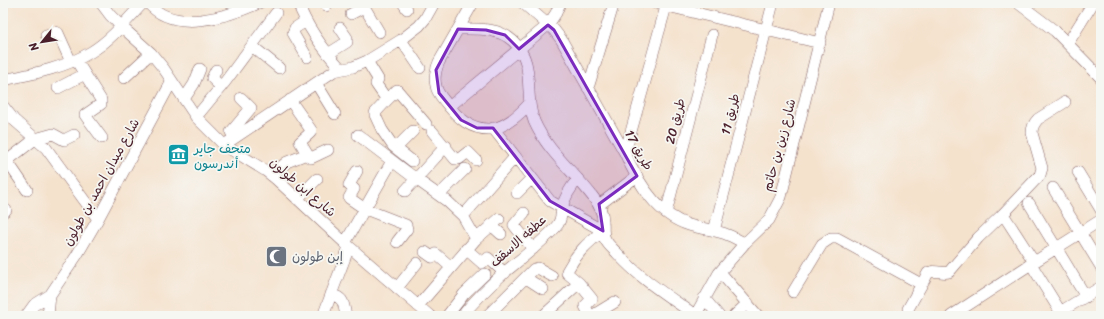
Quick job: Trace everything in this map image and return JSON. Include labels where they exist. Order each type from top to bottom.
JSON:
[{"type":"street","name":"شارع ابن طولون","points":[[101,3],[110,15],[151,53],[164,69],[196,117],[224,145],[271,175],[347,245],[430,316]]},
{"type":"street","points":[[3,80],[46,71],[74,61],[91,52],[122,27],[143,3]]},
{"type":"street","points":[[148,3],[155,11],[170,18],[188,21],[205,20],[222,16],[259,3]]},
{"type":"street","points":[[298,3],[306,21],[328,54],[341,69]]},
{"type":"street","points":[[224,145],[316,82],[341,69],[353,67],[367,61],[401,40],[419,26],[425,19],[434,3]]},
{"type":"street","points":[[473,3],[439,62],[435,78],[439,93],[461,120],[477,128],[493,128],[513,119],[529,104]]},
{"type":"street","name":"طريق 17","points":[[523,3],[548,25],[560,39],[637,176],[654,202],[666,214],[676,220],[688,225],[728,235],[745,244]]},
{"type":"street","points":[[449,107],[548,25],[556,13],[560,3]]},
{"type":"street","points":[[588,88],[614,3]]},
{"type":"street","name":"طريق 11","points":[[714,231],[773,3]]},
{"type":"street","name":"شارع زين بن حاتم","points":[[695,316],[720,272],[769,220],[781,197],[820,43],[828,3]]},
{"type":"street","points":[[1018,3],[1042,20],[1068,43],[1101,78]]},
{"type":"street","points":[[1068,43],[1093,3]]},
{"type":"street","points":[[625,153],[663,4],[820,43]]},
{"type":"street","points":[[351,14],[363,5],[379,32]]},
{"type":"street","points":[[196,117],[221,87],[276,13]]},
{"type":"street","points":[[306,21],[295,28],[293,32],[307,57]]},
{"type":"street","points":[[328,54],[347,42],[347,38],[340,28]]},
{"type":"street","points":[[458,29],[496,31],[513,41],[524,57],[528,66],[529,104],[535,122],[546,142],[599,205],[603,218],[603,231],[606,241],[628,266],[695,316]]},
{"type":"street","points":[[46,35],[56,32],[58,33],[74,61],[85,74],[102,102],[85,116],[102,138]]},
{"type":"street","name":"طريق 20","points":[[666,214],[712,35]]},
{"type":"street","points":[[401,40],[420,68]]},
{"type":"street","points":[[252,46],[279,68]]},
{"type":"street","points":[[124,78],[151,53]]},
{"type":"street","points":[[367,61],[378,78],[376,84],[387,100]]},
{"type":"street","points":[[184,99],[194,84],[200,69]]},
{"type":"street","points":[[216,70],[212,78],[221,87]]},
{"type":"street","points":[[58,88],[85,74]]},
{"type":"street","name":"شارع ميدان احمد بن طولون","points":[[26,316],[34,305],[50,295],[77,255],[98,220],[172,81]]},
{"type":"street","points":[[316,82],[335,114]]},
{"type":"street","points":[[412,161],[396,148],[382,130],[375,114],[397,90],[446,146],[455,159],[459,159],[468,152],[476,160]]},
{"type":"street","points":[[234,138],[231,132],[251,108],[241,98]]},
{"type":"street","points":[[290,100],[311,130],[301,142],[309,157],[311,158],[328,150]]},
{"type":"street","points":[[908,309],[921,284],[930,272],[949,272],[978,238],[1040,175],[1042,168],[1032,133],[1034,123],[1065,102]]},
{"type":"street","points":[[3,106],[14,120],[46,148],[98,220]]},
{"type":"street","points":[[493,128],[550,201],[603,231]]},
{"type":"street","points":[[396,148],[413,131]]},
{"type":"street","points":[[27,190],[4,160],[35,139],[53,134],[64,140],[74,135]]},
{"type":"street","points":[[358,135],[439,196],[448,201],[463,216],[476,239]]},
{"type":"street","points":[[405,191],[446,146]]},
{"type":"street","points":[[271,175],[287,162],[307,154]]},
{"type":"street","points":[[463,216],[515,157]]},
{"type":"street","points":[[323,316],[347,245],[392,161]]},
{"type":"street","points":[[439,196],[465,169]]},
{"type":"street","points":[[357,171],[349,185],[354,189],[349,198],[365,209],[406,225],[407,229],[397,242]]},
{"type":"street","points":[[1078,172],[1101,210]]},
{"type":"street","points":[[599,205],[637,176]]},
{"type":"street","points":[[517,193],[532,178]]},
{"type":"street","points":[[298,199],[317,179]]},
{"type":"street","name":"عطفه الاسقف","points":[[462,316],[477,298],[533,249],[558,224],[561,220],[562,208],[570,187],[578,179]]},
{"type":"street","points":[[1053,188],[1101,267]]},
{"type":"street","points":[[1029,203],[1086,297]]},
{"type":"street","points":[[524,214],[514,225],[533,249]]},
{"type":"street","points":[[1003,214],[1062,314],[1101,287]]},
{"type":"street","points":[[951,316],[1101,220]]},
{"type":"street","points":[[418,306],[476,239],[495,222],[501,234]]},
{"type":"street","points":[[603,231],[588,242],[576,256],[566,272],[579,283],[592,299],[585,306],[589,313],[615,302]]},
{"type":"street","points":[[793,292],[822,244],[831,238],[837,238],[921,284]]},
{"type":"street","points":[[466,250],[482,264],[488,258],[504,273]]},
{"type":"street","points":[[425,252],[432,257],[436,254],[451,267]]},
{"type":"street","points":[[397,288],[417,263]]},
{"type":"street","points":[[487,316],[536,268],[552,276]]},
{"type":"street","points":[[720,272],[758,316]]},
{"type":"street","points":[[447,316],[464,294],[485,274]]},
{"type":"street","points":[[526,278],[543,289]]},
{"type":"street","points":[[543,316],[579,283]]},
{"type":"street","points":[[331,294],[341,298],[346,316]]},
{"type":"street","name":"شارع ميدان احمد بن طولون","points":[[48,316],[50,295]]},
{"type":"street","points":[[704,298],[719,316]]},
{"type":"street","points":[[734,316],[748,303]]},
{"type":"highlighted area","points":[[548,25],[554,30],[637,176],[599,204],[603,231],[550,201],[493,128],[477,128],[461,120],[439,93],[436,70],[458,29],[486,30],[505,35],[519,49]]},
{"type":"place","name":"متحف جاير أندرسون","points":[[179,155]]},
{"type":"place","name":"إبن طولون","points":[[277,256]]}]
